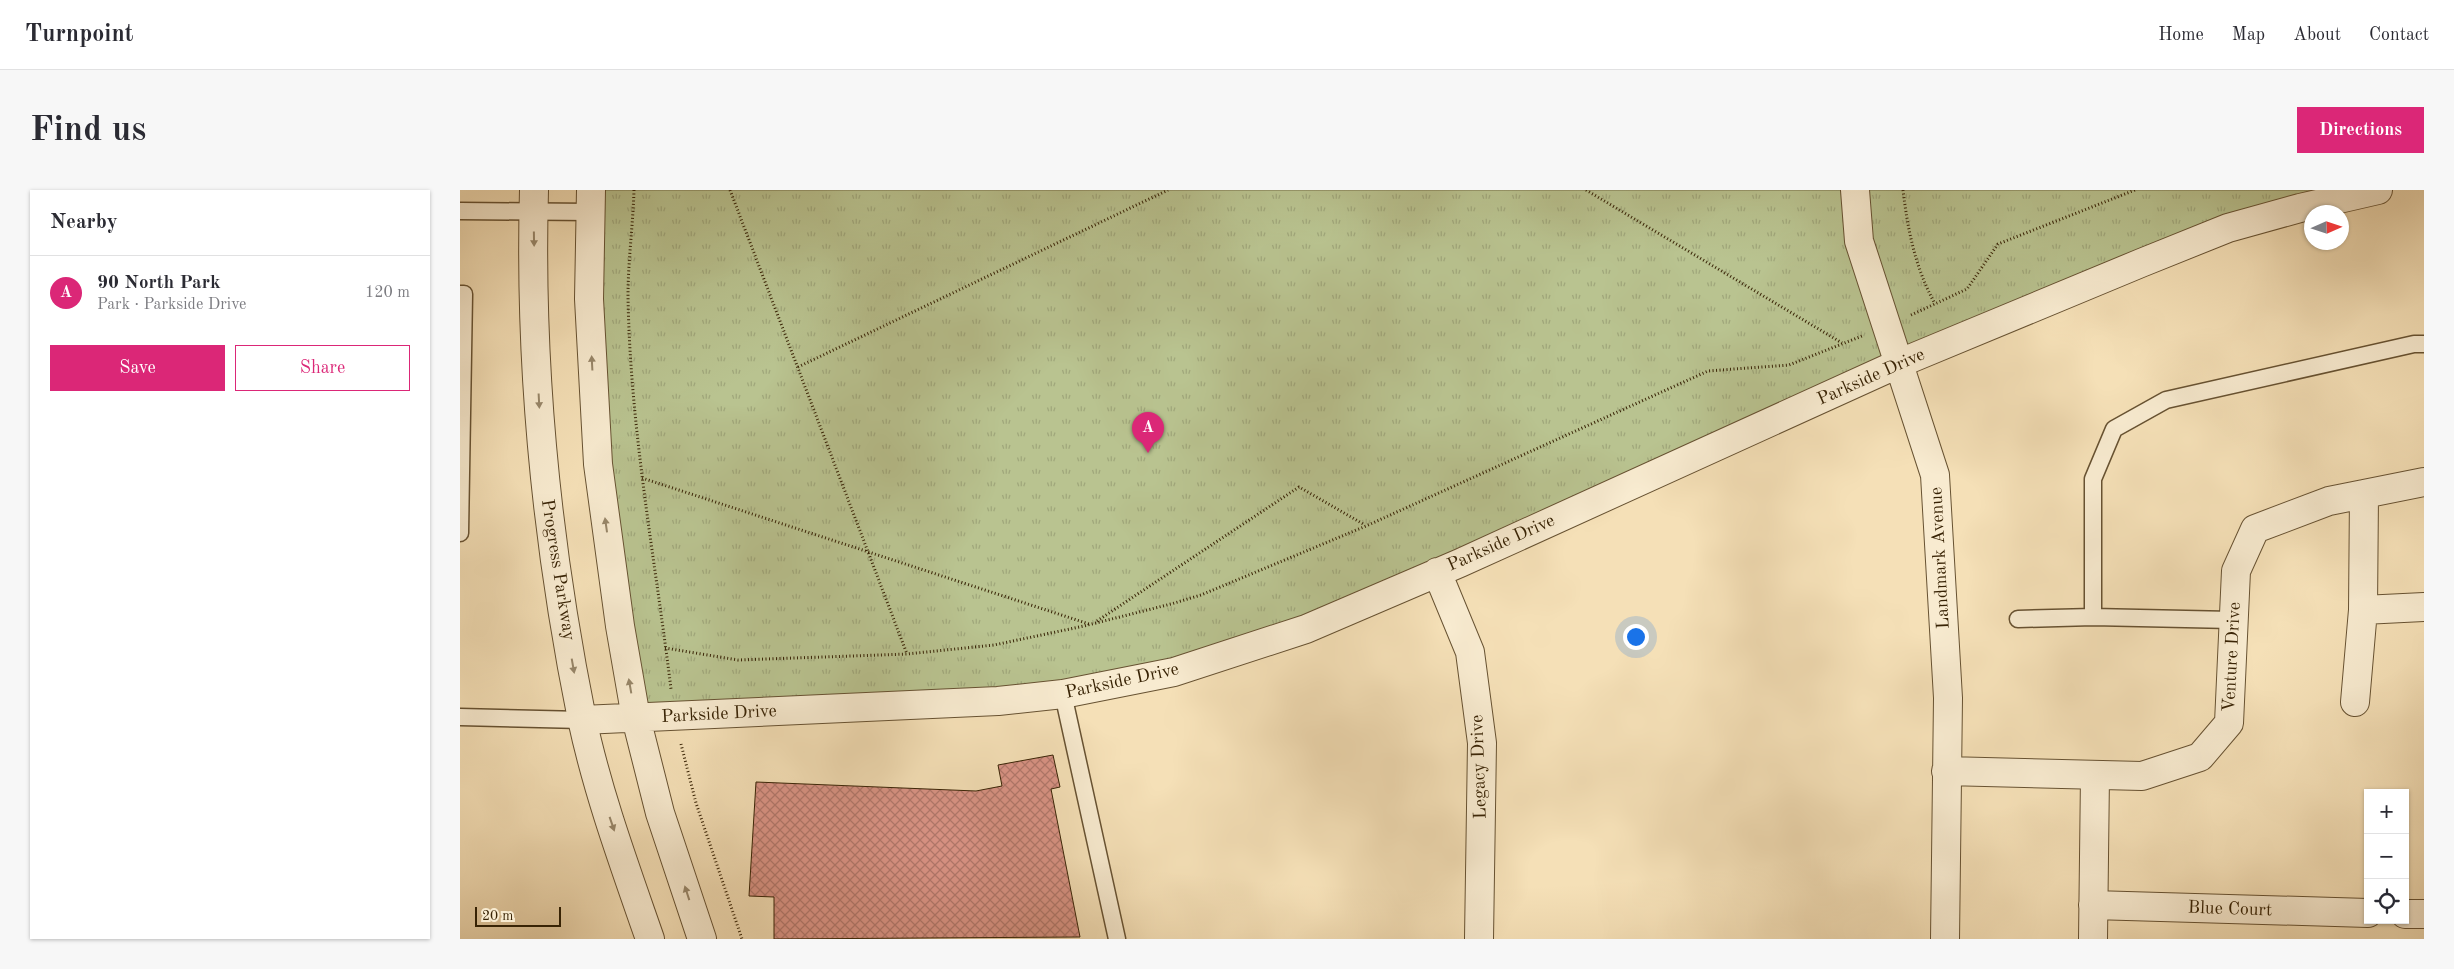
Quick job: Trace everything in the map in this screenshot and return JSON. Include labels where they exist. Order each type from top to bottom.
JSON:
[{"type":"street","name":"Landmark Avenue","points":[[1855,190],[1860,241],[1935,476],[1948,698],[1945,939]]},
{"type":"street","name":"Parkside Drive","points":[[582,720],[998,701],[1063,694],[1174,672],[1306,629],[1437,572],[1900,363],[2228,228],[2300,208],[2378,190]]},
{"type":"street","name":"Progress Parkway","points":[[534,201],[536,353],[544,470],[558,581],[582,720],[602,793],[650,939]]},
{"type":"street","points":[[591,201],[588,299],[598,464],[620,626],[636,718],[660,813],[702,939]]},
{"type":"street","name":"Venture Drive","points":[[1946,771],[2142,776],[2200,757],[2229,723],[2232,620],[2236,571],[2255,530],[2329,501],[2424,482]]},
{"type":"street","points":[[2355,702],[2363,610],[2364,494]]},
{"type":"street","name":"Legacy Drive","points":[[1437,572],[1470,652],[1482,743],[1479,939]]},
{"type":"street","points":[[2363,610],[2424,607]]},
{"type":"street","points":[[2092,939],[2095,775]]},
{"type":"street","name":"Blue Court","points":[[2093,905],[2364,912]]},
{"type":"street","points":[[2409,914],[2424,914]]},
{"type":"lane","points":[[460,211],[534,201],[591,201]]},
{"type":"lane","points":[[460,533],[462,294]]},
{"type":"lane","points":[[2093,617],[2093,479],[2114,430],[2166,400],[2414,344],[2424,344]]},
{"type":"lane","points":[[2018,619],[2093,617],[2232,620]]},
{"type":"lane","points":[[1063,694],[1118,939]]},
{"type":"lane","points":[[460,717],[582,720]]},
{"type":"path","points":[[634,190],[628,295],[634,391],[642,478],[674,716],[696,803],[742,939]]},
{"type":"path","points":[[730,190],[907,654]]},
{"type":"path","points":[[798,367],[1168,190]]},
{"type":"path","points":[[1586,190],[1843,343]]},
{"type":"path","points":[[1904,190],[1912,252],[1935,304]]},
{"type":"path","points":[[666,648],[738,660],[907,654],[994,645],[1092,624],[1201,595],[1366,526],[1708,371],[1789,366],[1935,304],[1967,289],[1998,244],[2135,190]]},
{"type":"path","points":[[642,478],[1092,624]]},
{"type":"path","points":[[1092,624],[1299,487],[1366,526]]},
{"type":"green space","points":[[591,190],[2378,190],[2313,205],[2304,205],[2304,207],[1306,629],[1063,694],[636,718],[620,626]]},
{"type":"building","points":[[1053,755],[1060,787],[1051,789],[1080,937],[774,939],[774,897],[749,896],[756,782],[976,791],[1002,786],[998,765]]},
{"type":"place","name":"90 North Park","points":[[1148,453]]}]
